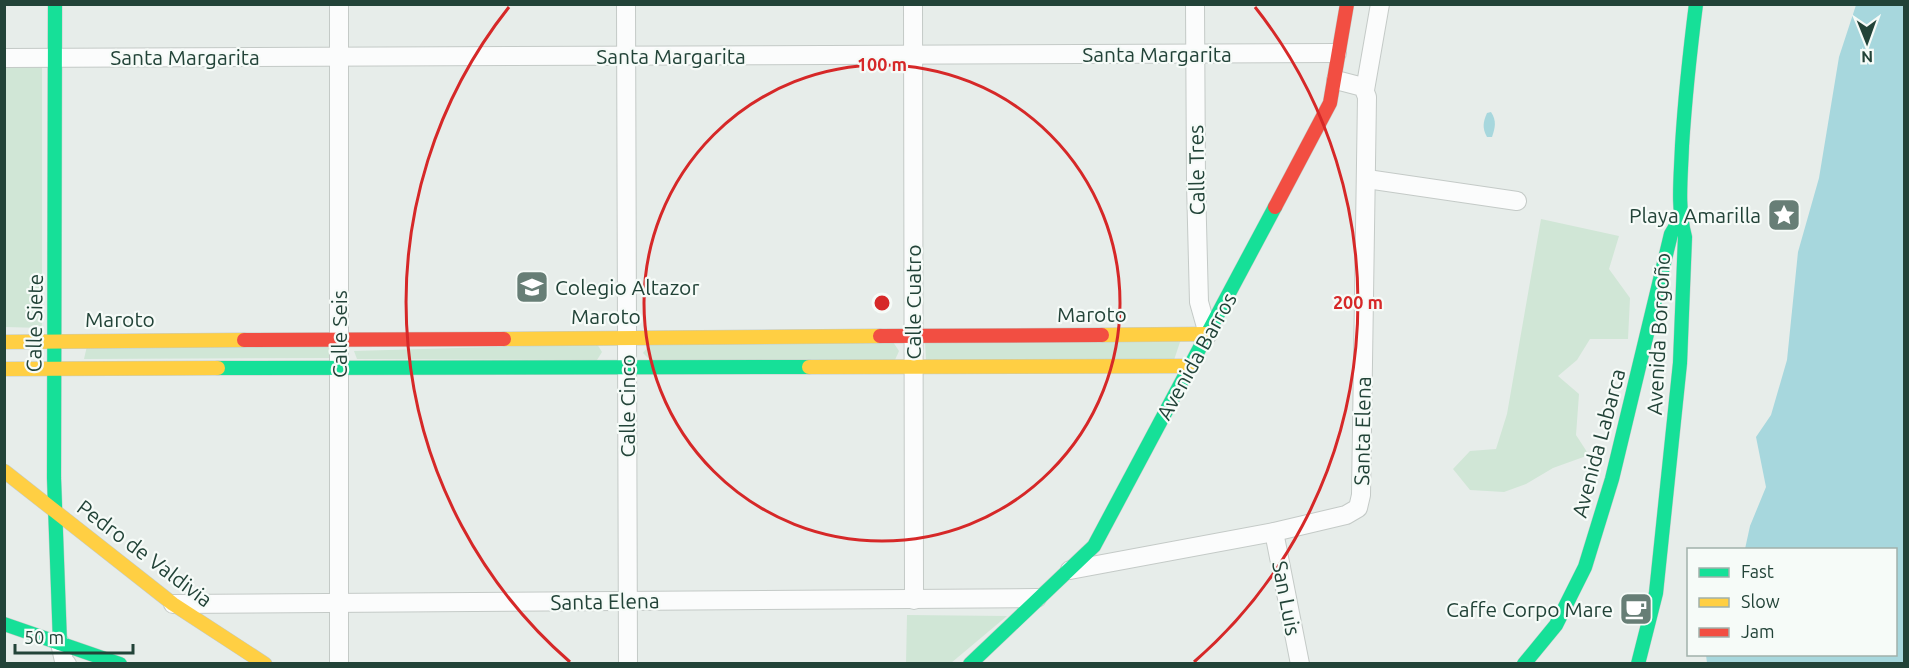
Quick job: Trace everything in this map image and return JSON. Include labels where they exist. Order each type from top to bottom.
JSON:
[{"type":"street","name":"Calle Siete","points":[[55,4],[55,510],[60,642]]},
{"type":"street","name":"Calle Seis","points":[[339,4],[339,663]]},
{"type":"street","name":"Calle Cinco","points":[[626,4],[628,663]]},
{"type":"street","name":"Calle Cuatro","points":[[913,4],[914,600]]},
{"type":"street","name":"Calle Tres","points":[[1195,4],[1199,302],[1208,334]]},
{"type":"street","name":"Avenida Barros","points":[[970,663],[1094,546],[1108,523],[1330,103],[1336,80],[1337,53],[1347,4]]},
{"type":"street","points":[[1336,80],[1359,85],[1365,90],[1380,4]]},
{"type":"street","name":"Avenida Borgoño","points":[[1638,663],[1648,633],[1656,593],[1680,363],[1684,309],[1685,237],[1680,219],[1683,121],[1696,4]]},
{"type":"street","name":"Santa Margarita","points":[[4,58],[1337,53]]},
{"type":"street","name":"Santa Elena","points":[[1070,570],[1274,532],[1346,515],[1353,512],[1360,502],[1366,179],[1365,90]]},
{"type":"street","points":[[1366,179],[1517,201]]},
{"type":"street","name":"Avenida Labarca","points":[[1524,663],[1556,625],[1585,567],[1612,479],[1671,234],[1680,219]]},
{"type":"street","name":"Maroto","points":[[4,342],[1208,334]]},
{"type":"street","points":[[4,369],[339,366],[1189,366]]},
{"type":"street","name":"Pedro de Valdivia","points":[[4,471],[173,604],[264,663]]},
{"type":"street","name":"San Luis","points":[[1274,532],[1300,663]]},
{"type":"street","name":"Santa Elena","points":[[173,604],[1037,598]]},
{"type":"street","points":[[5,624],[120,663]]},
{"type":"street","points":[[60,642],[64,661],[67,663]]},
{"type":"green space","points":[[5,62],[42,62],[42,328],[5,327]]},
{"type":"green space","points":[[1541,219],[1619,236],[1609,269],[1630,298],[1628,339],[1590,339],[1577,360],[1558,376],[1579,394],[1576,435],[1589,455],[1553,468],[1526,484],[1504,492],[1470,490],[1453,469],[1470,451],[1496,449],[1507,414]]},
{"type":"green space","points":[[1181,339],[1174,360],[926,360],[925,342]]},
{"type":"green space","points":[[893,342],[899,351],[895,360],[650,360],[643,353],[650,344]]},
{"type":"green space","points":[[333,344],[337,358],[84,359],[87,346]]},
{"type":"green space","points":[[597,344],[602,352],[597,360],[357,359],[354,351]]},
{"type":"green space","points":[[907,615],[1007,616],[951,663],[906,664]]},
{"type":"water","points":[[1856,5],[1904,5],[1904,663],[1707,663],[1706,656],[1897,656],[1897,548],[1745,548],[1750,526],[1766,487],[1756,437],[1771,415],[1787,360],[1798,252],[1819,178],[1839,57]]},
{"type":"water","points":[[1491,112],[1495,128],[1492,137],[1487,137],[1484,122],[1487,113]]},
{"type":"traffic: fast","points":[[55,4],[54,478],[60,643]]},
{"type":"traffic: fast","points":[[1638,664],[1656,593],[1680,363],[1685,237],[1681,215],[1680,180],[1686,92],[1696,4]]},
{"type":"traffic: fast","points":[[970,664],[1094,546],[1275,207]]},
{"type":"traffic: fast","points":[[1524,664],[1556,625],[1585,567],[1612,479],[1671,234],[1680,219]]},
{"type":"traffic: fast","points":[[218,368],[809,367]]},
{"type":"traffic: fast","points":[[4,624],[120,664]]},
{"type":"traffic: slow","points":[[1102,335],[1208,334]]},
{"type":"traffic: slow","points":[[504,339],[880,336]]},
{"type":"traffic: slow","points":[[4,342],[244,340]]},
{"type":"traffic: slow","points":[[809,367],[1189,366]]},
{"type":"traffic: slow","points":[[4,369],[218,368]]},
{"type":"traffic: slow","points":[[4,471],[173,604],[265,664]]},
{"type":"traffic: jam","points":[[1275,207],[1330,103],[1347,4]]},
{"type":"traffic: jam","points":[[880,336],[1102,335]]},
{"type":"traffic: jam","points":[[244,340],[504,339]]},
{"type":"place","name":"Playa Amarilla","points":[[1784,215]]},
{"type":"place","name":"Colegio Altazor","points":[[532,287]]},
{"type":"place","name":"Caffe Corpo Mare","points":[[1636,609]]}]
